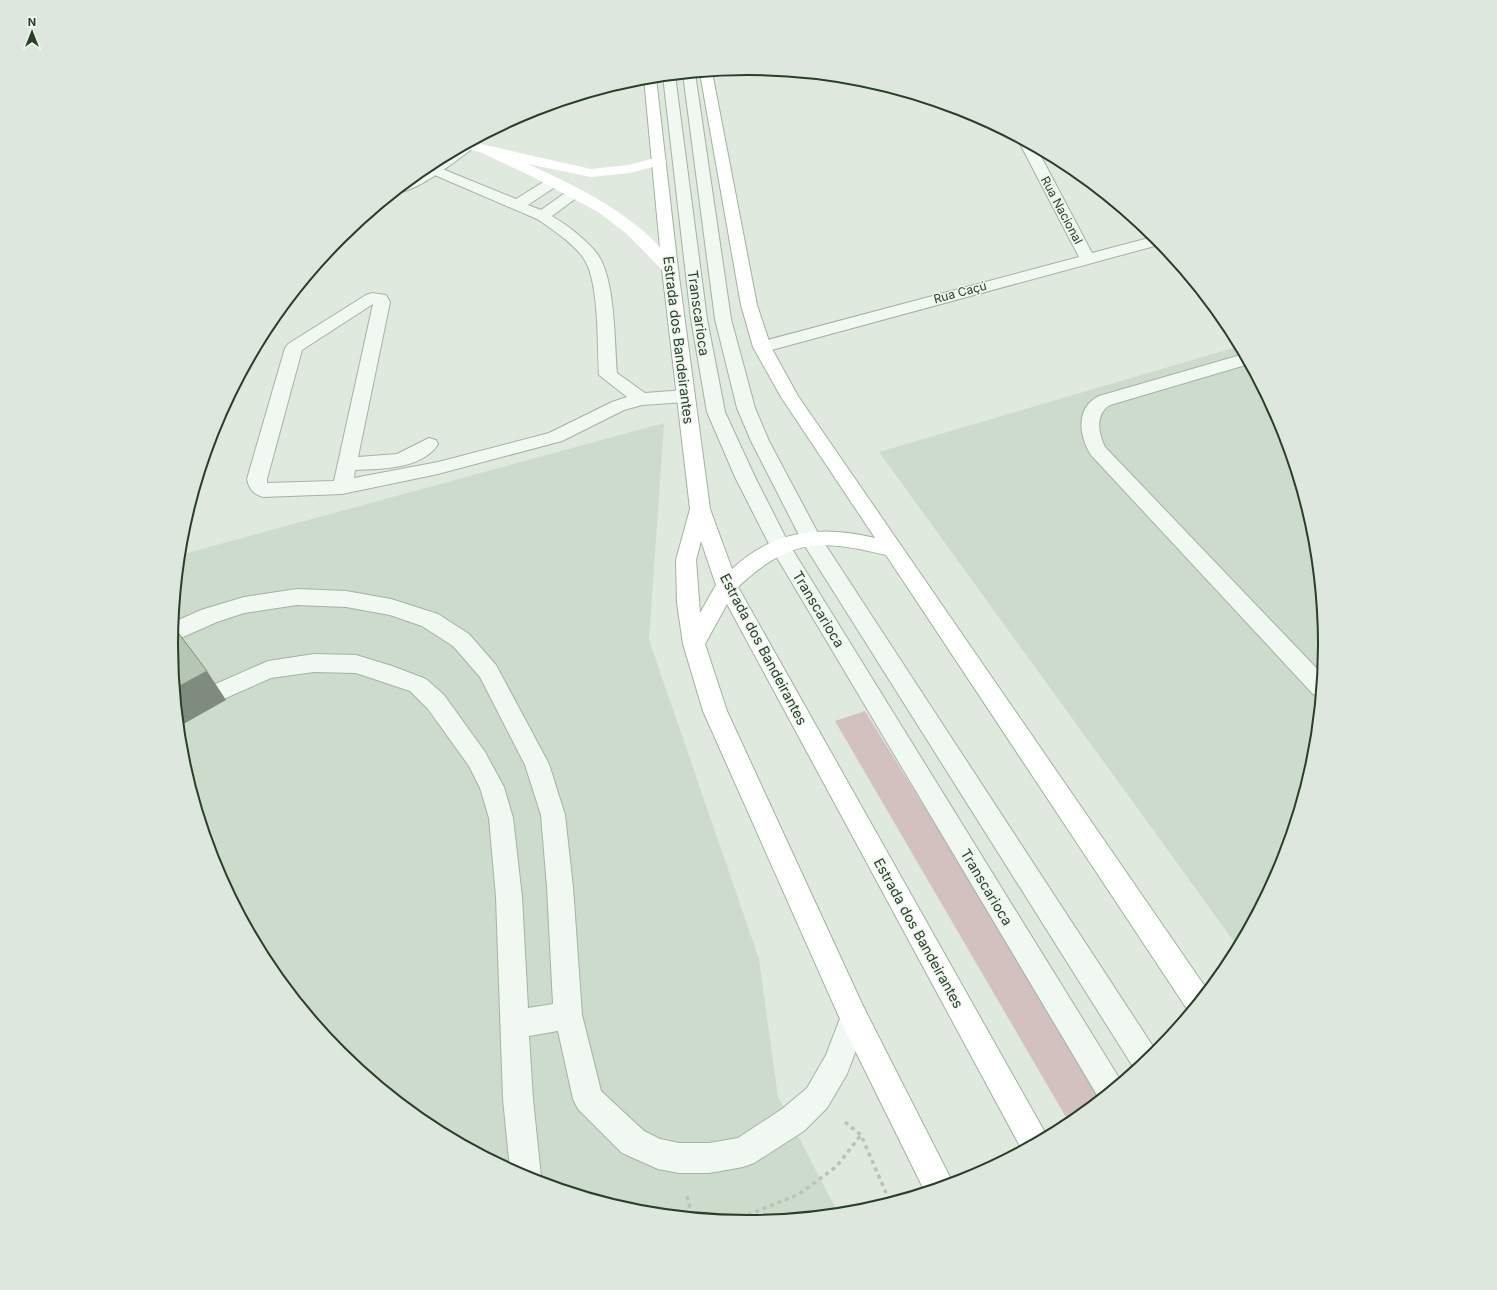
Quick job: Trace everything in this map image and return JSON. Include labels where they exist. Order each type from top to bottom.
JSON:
[{"type":"main road","points":[[707,76],[749,304],[762,346],[790,398],[1196,998]]},
{"type":"main road","name":"Estrada dos Bandeirantes","points":[[651,84],[670,269],[700,509],[727,585],[1033,1139]]},
{"type":"main road","points":[[472,147],[591,172],[630,169],[659,161]]},
{"type":"main road","points":[[488,151],[553,182],[616,218],[641,238],[670,269]]},
{"type":"main road","points":[[700,509],[686,560],[688,603],[694,644],[715,711],[854,1018],[937,1183]]},
{"type":"main road","points":[[694,644],[727,585],[752,562],[780,546],[810,538],[853,540],[894,550]]},
{"type":"street","name":"Transcarioca","points":[[690,78],[723,319],[746,408],[760,441],[810,538],[1143,1057]]},
{"type":"street","name":"Transcarioca","points":[[669,81],[699,319],[709,381],[716,412],[745,477],[780,546],[1108,1086]]},
{"type":"street","name":"Rua Nacional","points":[[1030,149],[1087,258]]},
{"type":"street","points":[[429,173],[441,166]]},
{"type":"street","points":[[435,170],[542,216],[558,226],[590,254],[601,280],[608,375],[641,399]]},
{"type":"street","points":[[517,205],[553,182]]},
{"type":"street","points":[[542,216],[574,193]]},
{"type":"street","name":"Rua Caçú","points":[[762,346],[1152,242]]},
{"type":"street","points":[[342,487],[382,302],[380,298],[372,298],[294,348],[257,479],[258,486],[263,490],[342,487],[438,468],[555,437],[618,406],[641,399],[686,396]]},
{"type":"street","points":[[1242,360],[1109,398],[1096,406],[1090,425],[1090,438],[1098,451],[1317,684]]},
{"type":"street","points":[[347,464],[390,462],[408,458],[429,444]]},
{"type":"street","points":[[179,629],[209,616],[244,605],[298,597],[346,600],[391,607],[430,620],[461,640],[488,671],[537,764],[553,815],[560,887],[568,1015],[588,1099],[633,1142],[658,1154],[679,1158],[708,1158],[743,1152],[793,1120],[817,1098],[837,1064],[854,1018]]},
{"type":"street","points":[[219,692],[268,670],[314,662],[356,664],[384,672],[418,685],[436,702],[477,758],[492,787],[501,818],[509,897],[518,1099],[525,1170]]},
{"type":"street","points":[[514,1025],[568,1015]]},
{"type":"path","points":[[817,1098],[861,1135],[888,1198]]},
{"type":"path","points":[[746,1215],[799,1194],[836,1167],[861,1135]]},
{"type":"shaded area","points":[[1234,348],[1260,393],[1275,427],[1299,497],[1308,534],[1314,571],[1318,645],[1314,719],[1308,756],[1299,793],[1275,863],[1260,897],[1234,942],[879,452]]},
{"type":"shaded area","points":[[664,423],[649,640],[759,959],[778,1097],[835,1208],[786,1214],[711,1214],[637,1204],[601,1196],[565,1185],[530,1172],[463,1139],[402,1097],[373,1074],[345,1048],[296,992],[255,930],[237,897],[209,828],[198,793],[189,756],[183,719],[178,645],[183,571],[186,553]]},
{"type":"shaded area","points":[[865,711],[1100,1093],[1066,1118],[835,721]]},
{"type":"building","points":[[179,633],[207,671],[180,686]]}]
